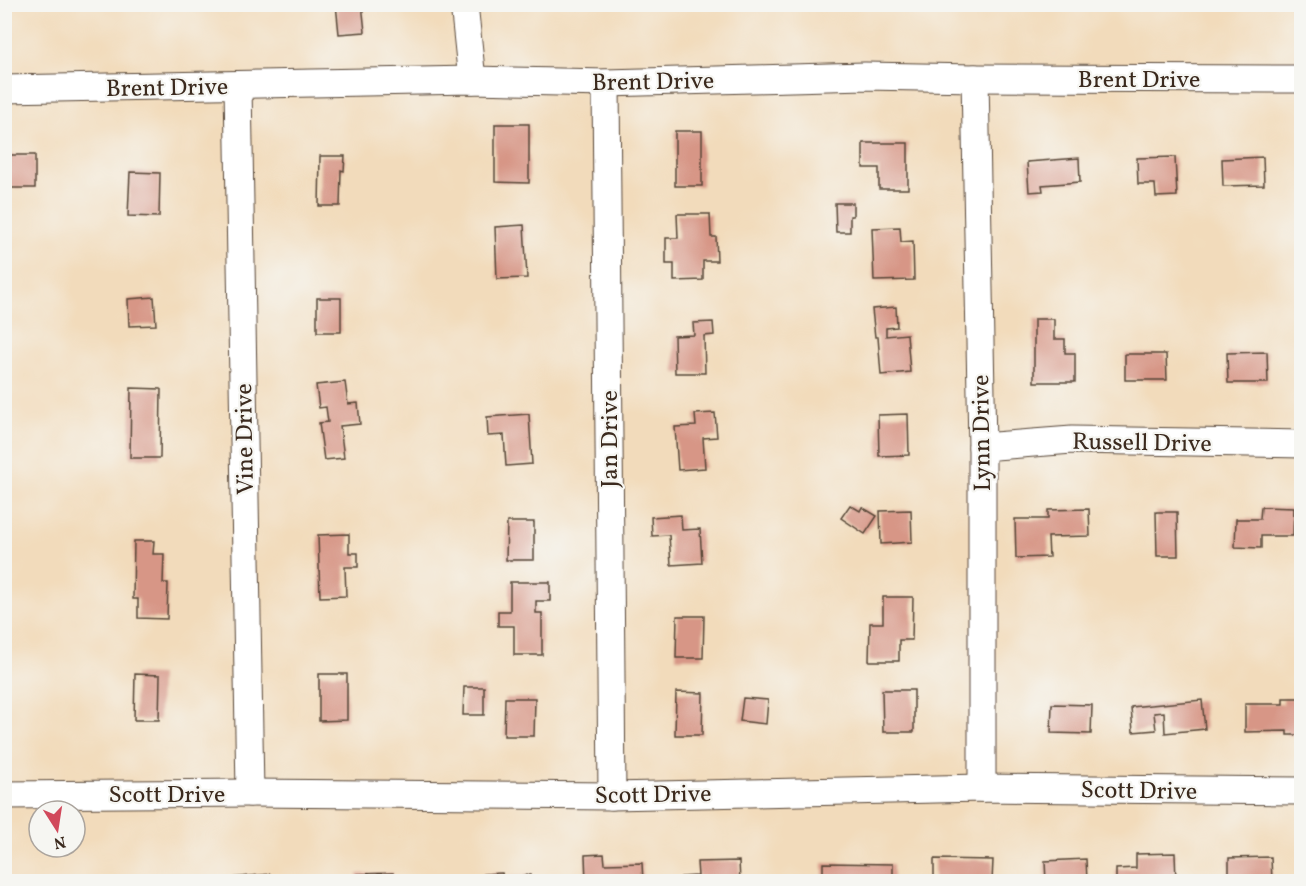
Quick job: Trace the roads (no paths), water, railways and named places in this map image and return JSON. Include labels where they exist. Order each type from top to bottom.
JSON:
[{"type":"street","points":[[464,4],[472,80]]},
{"type":"street","name":"Brent Drive","points":[[4,89],[472,80],[606,83],[865,76],[1302,79]]},
{"type":"street","name":"Lynn Drive","points":[[975,78],[982,447],[982,788]]},
{"type":"street","name":"Jan Drive","points":[[606,83],[612,796]]},
{"type":"street","name":"Vine Drive","points":[[238,86],[250,793]]},
{"type":"street","name":"Russell Drive","points":[[982,447],[1072,440],[1302,444]]},
{"type":"street","name":"Scott Drive","points":[[4,795],[250,793],[612,796],[982,788],[1302,791]]}]
